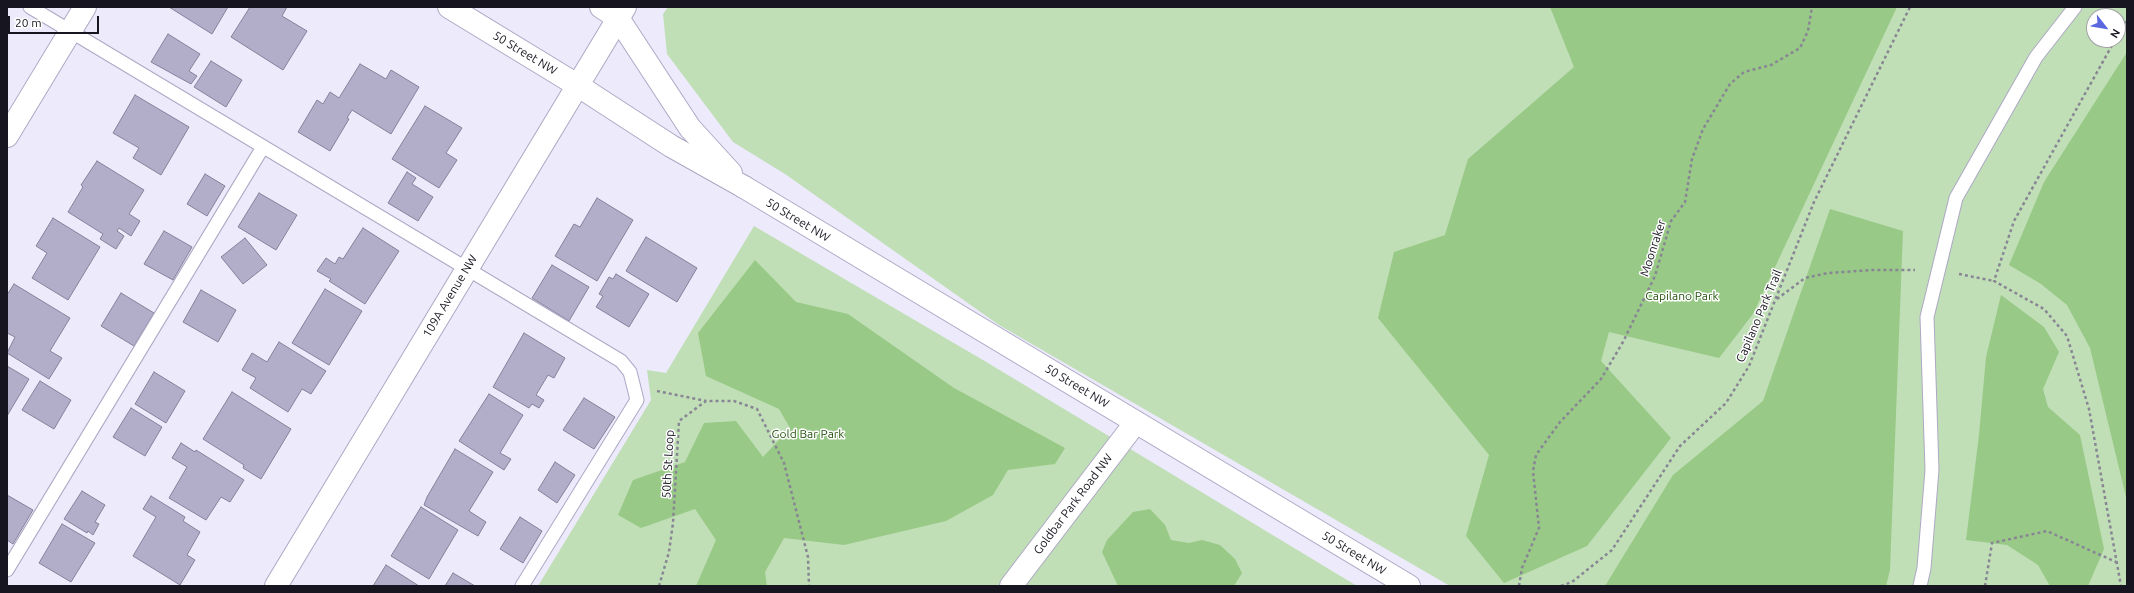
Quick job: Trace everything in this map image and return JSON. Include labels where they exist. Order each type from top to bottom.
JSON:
[{"type":"street","points":[[7,136],[85,7]]},
{"type":"street","name":"50 Street NW","points":[[449,7],[577,85],[671,146],[744,187],[1409,586]]},
{"type":"street","name":"50 Street NW","points":[[615,11],[690,128],[744,187]]},
{"type":"street","name":"109A Avenue NW","points":[[276,586],[577,85],[615,11]]},
{"type":"street","name":"Goldbar Park Road NW","points":[[1010,586],[1136,422]]},
{"type":"lane","points":[[30,7],[621,361],[630,372],[637,400],[522,586]]},
{"type":"lane","points":[[1920,586],[1924,568],[1932,470],[1928,317],[1956,198],[2036,57],[2075,7]]},
{"type":"lane","points":[[7,570],[263,147]]},
{"type":"path","name":"Moonraker","points":[[1519,586],[1522,568],[1539,528],[1534,471],[1536,455],[1560,422],[1601,379],[1623,342],[1655,276],[1671,221],[1685,202],[1692,159],[1703,128],[1730,84],[1744,72],[1771,65],[1800,48],[1808,31],[1812,7]]},
{"type":"path","name":"Capilano Park Trail","points":[[1561,586],[1572,582],[1612,550],[1680,446],[1726,403],[1749,366],[1814,202],[1910,7]]},
{"type":"path","points":[[1994,281],[2014,221],[2110,48]]},
{"type":"path","points":[[1776,300],[1805,278],[1828,273],[1872,270],[1939,270],[1994,281],[2044,309],[2067,336],[2090,409],[2121,586]]},
{"type":"path","points":[[633,386],[706,401],[734,401],[757,408],[784,463],[808,558],[809,586]]},
{"type":"path","name":"50th St Loop","points":[[659,586],[669,552],[673,523],[679,421],[706,401]]},
{"type":"path","points":[[1985,586],[1992,543],[2047,531],[2117,562]]},
{"type":"green space","name":"Capilano Park","points":[[668,7],[2127,7],[2127,586],[1450,586],[999,325],[785,174],[733,142],[667,54],[663,14]]},
{"type":"green space","points":[[1550,7],[1897,7],[1753,314],[1719,358],[1609,332],[1601,361],[1671,438],[1587,546],[1504,583],[1466,536],[1489,455],[1378,318],[1394,252],[1445,235],[1468,159],[1574,67]]},
{"type":"green space","points":[[2127,52],[2127,501],[2090,348],[2067,305],[2041,284],[2009,265],[2044,182]]},
{"type":"green space","points":[[1830,209],[1903,231],[1890,570],[1886,586],[1605,586],[1673,475],[1763,401]]},
{"type":"green space","name":"Gold Bar Park","points":[[754,226],[988,363],[1357,586],[538,586],[651,400],[647,370],[666,373]]},
{"type":"green space","points":[[755,260],[796,302],[848,314],[954,388],[1065,448],[1055,464],[1008,470],[993,495],[946,521],[844,545],[784,538],[765,572],[767,586],[696,586],[716,540],[695,509],[641,528],[618,515],[633,480],[685,462],[704,423],[736,421],[763,457],[790,428],[779,409],[706,376],[698,333]]},
{"type":"green space","points":[[2001,295],[2044,327],[2059,352],[2043,389],[2048,407],[2080,435],[2104,549],[2088,586],[2050,586],[2038,565],[2007,545],[1966,540],[1979,435],[1986,357]]},
{"type":"green space","points":[[1150,509],[1165,525],[1171,540],[1189,543],[1202,540],[1220,545],[1235,559],[1242,573],[1234,586],[1118,586],[1102,552],[1107,540],[1133,512]]},
{"type":"building","points":[[169,7],[228,7],[212,34]]},
{"type":"building","points":[[250,7],[287,7],[282,16],[307,31],[283,70],[231,37]]},
{"type":"building","points":[[168,34],[200,54],[189,71],[197,76],[191,84],[151,62]]},
{"type":"building","points":[[211,61],[242,80],[226,107],[194,87]]},
{"type":"building","points":[[360,64],[386,79],[391,70],[419,87],[391,134],[352,110],[347,118],[349,119],[330,151],[298,132],[317,100],[323,104],[330,92],[339,98]]},
{"type":"building","points":[[135,95],[189,127],[161,175],[133,158],[139,148],[113,133]]},
{"type":"building","points":[[425,106],[462,128],[446,153],[457,160],[439,188],[392,159]]},
{"type":"building","points":[[97,161],[144,190],[129,214],[140,221],[131,236],[119,228],[117,231],[124,236],[116,249],[100,239],[103,234],[68,212],[83,187],[81,185]]},
{"type":"building","points":[[407,172],[416,178],[412,184],[433,197],[418,221],[388,203]]},
{"type":"building","points":[[205,174],[225,186],[207,216],[187,204]]},
{"type":"building","points":[[259,193],[297,215],[276,250],[238,227]]},
{"type":"building","points":[[597,198],[633,220],[597,281],[555,256],[574,224],[580,227]]},
{"type":"building","points":[[53,218],[100,247],[68,300],[32,278],[47,253],[36,246]]},
{"type":"building","points":[[363,228],[399,251],[365,304],[329,281],[331,279],[317,271],[326,258],[335,264],[339,257],[343,259]]},
{"type":"building","points":[[164,231],[192,247],[173,280],[144,264]]},
{"type":"building","points":[[646,237],[697,268],[677,302],[626,271]]},
{"type":"building","points":[[245,238],[267,265],[243,284],[221,257]]},
{"type":"building","points":[[552,265],[589,287],[569,321],[532,298]]},
{"type":"building","points":[[616,274],[649,294],[629,327],[596,307],[603,296],[599,294],[609,277],[613,279]]},
{"type":"building","points":[[14,284],[70,318],[50,351],[62,358],[49,379],[7,353],[15,337],[7,333],[7,295]]},
{"type":"building","points":[[325,289],[362,311],[329,365],[292,343]]},
{"type":"building","points":[[201,290],[236,310],[218,342],[183,322]]},
{"type":"building","points":[[121,293],[154,313],[134,346],[101,326]]},
{"type":"building","points":[[524,333],[565,358],[554,378],[548,375],[536,395],[544,400],[539,408],[532,404],[529,408],[493,387]]},
{"type":"building","points":[[279,342],[326,371],[311,394],[302,389],[288,412],[250,388],[256,378],[242,370],[252,353],[267,362]]},
{"type":"building","points":[[7,366],[29,379],[7,416]]},
{"type":"building","points":[[154,372],[185,391],[166,423],[135,404]]},
{"type":"building","points":[[40,381],[71,400],[54,429],[22,410]]},
{"type":"building","points":[[232,392],[291,429],[261,479],[243,468],[244,465],[203,439]]},
{"type":"building","points":[[489,394],[523,415],[500,453],[511,459],[504,470],[459,441]]},
{"type":"building","points":[[584,398],[615,417],[594,449],[563,430]]},
{"type":"building","points":[[131,408],[162,427],[145,456],[113,437]]},
{"type":"building","points":[[181,443],[195,452],[196,450],[244,480],[230,502],[221,497],[206,520],[169,498],[187,467],[172,458]]},
{"type":"building","points":[[455,449],[493,472],[469,511],[486,522],[478,536],[424,505],[427,497]]},
{"type":"building","points":[[555,462],[575,475],[557,503],[538,490]]},
{"type":"building","points":[[82,491],[105,505],[95,522],[99,524],[93,535],[64,519]]},
{"type":"building","points":[[7,495],[33,510],[13,544],[7,540]]},
{"type":"building","points":[[151,496],[185,517],[183,521],[200,532],[187,555],[195,560],[180,585],[133,556],[156,517],[143,509]]},
{"type":"building","points":[[421,507],[458,530],[429,579],[391,556]]},
{"type":"building","points":[[520,517],[542,531],[523,563],[500,549]]},
{"type":"building","points":[[62,524],[95,543],[71,582],[39,563]]},
{"type":"building","points":[[386,565],[419,586],[373,586]]},
{"type":"building","points":[[453,573],[475,586],[445,586]]}]
